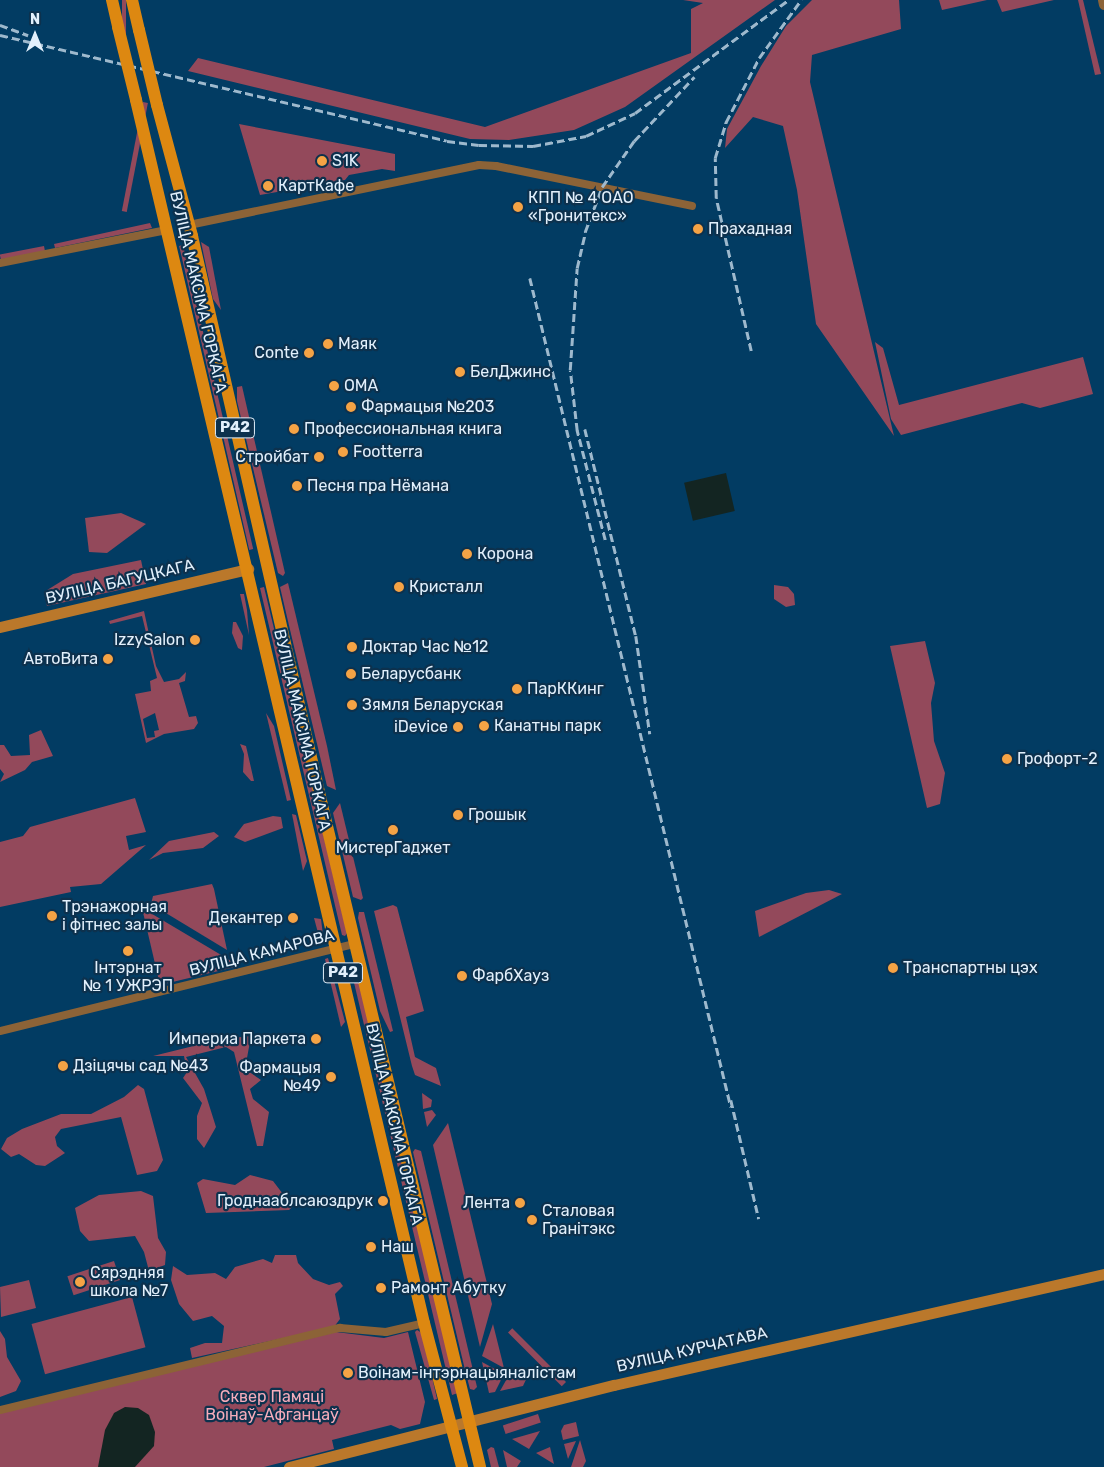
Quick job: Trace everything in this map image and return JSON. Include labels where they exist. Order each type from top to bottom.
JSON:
[{"type":"main road","name":"ВУЛІЦА МАКСІМА ГОРКАГА","points":[[112,0],[248,569],[424,1323],[462,1467]]},
{"type":"main road","name":"ВУЛІЦА МАКСІМА ГОРКАГА","points":[[132,0],[157,105],[189,225],[266,565],[480,1467]]},
{"type":"main road","points":[[248,569],[266,565]]},
{"type":"main road","name":"ВУЛІЦА БАГУЦКАГА","points":[[0,627],[248,569]]},
{"type":"main road","name":"ВУЛІЦА КУРЧАТАВА","points":[[290,1467],[469,1421],[805,1340],[1104,1274]]},
{"type":"street","points":[[1103,0],[1104,5]]},
{"type":"street","points":[[189,225],[480,165],[692,206]]},
{"type":"street","points":[[0,263],[166,230]]},
{"type":"street","name":"ВУЛІЦА КАМАРОВА","points":[[0,1031],[355,944]]},
{"type":"street","points":[[0,1410],[340,1328],[386,1332],[424,1323]]},
{"type":"green space","points":[[122,0],[126,0],[126,38],[122,38]]},
{"type":"green space","points":[[683,0],[775,0],[625,107],[574,130],[509,140],[470,139],[188,71],[198,58],[485,127],[691,53],[691,9],[703,3]]},
{"type":"green space","points":[[812,0],[899,0],[901,29],[812,55],[810,82],[894,436],[816,324],[797,190],[783,126],[753,117],[725,148],[727,129],[761,66],[786,26]]},
{"type":"green space","points":[[939,0],[987,0],[942,10]]},
{"type":"green space","points":[[997,0],[1054,0],[1002,12]]},
{"type":"green space","points":[[1078,0],[1083,0],[1101,74],[1095,75]]},
{"type":"green space","points":[[143,102],[148,103],[127,212],[122,211]]},
{"type":"green space","name":"S1K","points":[[239,124],[395,154],[395,171],[382,169],[349,175],[345,180],[260,195]]},
{"type":"green space","points":[[150,223],[152,228],[55,248],[54,244]]},
{"type":"green space","points":[[201,242],[209,247],[221,310],[213,299]]},
{"type":"green space","points":[[183,245],[253,549],[249,550],[179,246]]},
{"type":"green space","points":[[44,246],[45,251],[1,259],[0,255]]},
{"type":"green space","points":[[875,342],[883,348],[899,405],[1083,357],[1093,394],[1040,408],[1022,403],[901,435],[891,419]]},
{"type":"green space","points":[[242,386],[285,573],[283,576],[278,573],[237,401],[237,387]]},
{"type":"green space","points":[[121,513],[146,524],[107,553],[89,552],[85,518]]},
{"type":"green space","points":[[141,560],[146,584],[47,606],[44,592],[73,574]]},
{"type":"green space","points":[[288,583],[336,790],[327,786],[280,587]]},
{"type":"green space","points":[[774,585],[788,587],[794,594],[795,605],[786,607],[774,599]]},
{"type":"green space","points":[[264,587],[347,933],[345,936],[342,935],[260,588]]},
{"type":"green space","points":[[240,594],[244,594],[249,635]]},
{"type":"green space","points":[[144,611],[156,666],[164,682],[179,679],[186,672],[185,681],[179,683],[189,717],[196,716],[198,723],[194,729],[164,734],[146,743],[135,694],[151,691],[150,681],[157,678],[142,616],[110,624],[109,621]],"holes":[[[155,713],[159,730],[154,731],[155,737],[147,738],[143,719]]]},
{"type":"green space","points":[[233,622],[236,622],[243,636],[242,650],[238,648],[232,633]]},
{"type":"green space","points":[[925,641],[935,683],[931,703],[934,741],[945,773],[940,804],[927,808],[890,646]]},
{"type":"green space","points":[[266,713],[274,726],[291,800],[287,801]]},
{"type":"green space","points":[[41,730],[53,756],[32,762],[25,770],[0,782],[4,774],[0,769],[0,745],[4,745],[11,756],[30,755],[29,735]]},
{"type":"green space","points":[[240,744],[246,746],[254,781],[251,781],[243,772],[244,754]]},
{"type":"green space","points":[[135,798],[146,832],[126,836],[129,850],[146,845],[101,884],[70,887],[71,892],[0,907],[0,842],[23,836],[30,827]]},
{"type":"green space","points":[[340,803],[363,898],[361,900],[353,897],[333,813]]},
{"type":"green space","points":[[292,814],[296,815],[307,861],[303,871]]},
{"type":"green space","points":[[273,816],[281,817],[283,828],[245,842],[234,837],[244,824]]},
{"type":"green space","points":[[214,832],[219,836],[203,848],[163,853],[149,860],[169,841]]},
{"type":"green space","points":[[212,884],[227,950],[151,904],[153,896]]},
{"type":"green space","points":[[829,890],[842,894],[759,937],[755,911],[806,893]]},
{"type":"green space","points":[[393,905],[397,907],[424,1011],[406,1017],[415,1057],[436,1068],[441,1086],[415,1075],[412,1066],[374,911]]},
{"type":"green space","points":[[142,908],[233,962],[235,967],[160,985]]},
{"type":"green space","points":[[359,912],[364,912],[393,1031],[390,1032],[380,1011],[358,918]]},
{"type":"green space","points":[[314,918],[321,919],[324,943],[321,944]]},
{"type":"green space","points":[[328,958],[345,1022],[341,1027],[325,959]]},
{"type":"green space","points":[[356,969],[458,1393],[452,1395],[351,970]]},
{"type":"green space","points":[[251,1036],[245,1069],[261,1080],[250,1089],[253,1099],[269,1112],[263,1146],[257,1146],[234,1052],[226,1047],[186,1057],[204,1089],[216,1127],[204,1148],[197,1139],[197,1116],[202,1103],[183,1078],[187,1072],[184,1056],[153,1056],[222,1039]]},
{"type":"green space","points":[[138,1085],[144,1089],[163,1160],[157,1171],[137,1175],[121,1117],[61,1129],[55,1137],[57,1146],[65,1153],[45,1166],[36,1165],[19,1154],[11,1157],[1,1149],[7,1138],[22,1129],[61,1114],[91,1114],[124,1097]]},
{"type":"green space","points":[[422,1093],[432,1100],[431,1107],[423,1109]]},
{"type":"green space","points":[[432,1110],[436,1115],[427,1127],[424,1112]]},
{"type":"green space","points":[[448,1123],[492,1304],[480,1347],[433,1145]]},
{"type":"green space","points":[[415,1149],[421,1151],[477,1387],[474,1390],[470,1389],[466,1374],[413,1152]]},
{"type":"green space","points":[[250,1175],[273,1181],[286,1198],[297,1203],[289,1210],[206,1213],[197,1183],[203,1179],[235,1185]]},
{"type":"green space","points":[[141,1191],[153,1196],[158,1238],[166,1252],[165,1265],[149,1271],[144,1252],[135,1236],[89,1241],[80,1231],[75,1208],[99,1195]]},
{"type":"green space","points":[[275,1255],[296,1255],[298,1263],[313,1279],[329,1285],[340,1282],[343,1286],[335,1294],[340,1319],[334,1327],[192,1358],[190,1348],[205,1343],[222,1343],[224,1326],[212,1316],[193,1321],[179,1304],[171,1280],[173,1266],[187,1275],[215,1273],[226,1279],[235,1267],[263,1259],[272,1263]]},
{"type":"green space","points":[[114,1261],[120,1280],[74,1295],[67,1276]]},
{"type":"green space","points":[[29,1280],[36,1308],[1,1317],[0,1287]]},
{"type":"green space","points":[[132,1297],[145,1347],[45,1374],[32,1324]]},
{"type":"green space","points":[[493,1324],[504,1368],[482,1356]]},
{"type":"green space","points":[[512,1328],[566,1382],[562,1386],[508,1333]]},
{"type":"green space","points":[[417,1330],[422,1333],[437,1399],[434,1400],[415,1332]]},
{"type":"green space","points":[[0,1331],[5,1339],[7,1357],[21,1381],[16,1391],[0,1397]]},
{"type":"green space","name":"Сквер Памяці Воінаў-Афганцаў","points":[[336,1332],[384,1338],[408,1332],[425,1402],[420,1424],[400,1429],[391,1425],[332,1440],[334,1449],[264,1467],[0,1467],[0,1413]]},
{"type":"green space","points":[[482,1362],[504,1374],[495,1392],[489,1393]]},
{"type":"green space","points":[[530,1371],[523,1386],[500,1391],[509,1375]]},
{"type":"green space","points":[[538,1414],[541,1423],[506,1434],[503,1425]]},
{"type":"green space","points":[[576,1422],[579,1436],[563,1440],[561,1431],[564,1425]]},
{"type":"green space","points":[[540,1431],[529,1449],[512,1439]]},
{"type":"green space","points":[[580,1440],[586,1461],[583,1467],[571,1467]]},
{"type":"green space","points":[[576,1441],[568,1459],[564,1444]]},
{"type":"green space","points":[[491,1447],[494,1448],[499,1467],[491,1467],[487,1450]]},
{"type":"green space","points":[[550,1447],[554,1464],[536,1453]]},
{"type":"green space","points":[[503,1450],[521,1461],[517,1467],[507,1467]]},
{"type":"shaded area","points":[[726,473],[735,511],[693,521],[684,483]]},
{"type":"shaded area","points":[[125,1407],[138,1408],[149,1415],[155,1432],[154,1446],[135,1467],[98,1467],[105,1430],[114,1413]]},
{"type":"railway","points":[[0,35],[447,141],[479,145],[533,146],[586,136],[635,113],[788,0]]},
{"type":"railway","points":[[751,351],[716,198],[715,158],[726,122],[759,58],[801,0]]},
{"type":"railway","points":[[0,25],[28,35]]},
{"type":"railway","points":[[605,540],[577,431],[570,370],[577,268],[585,232],[602,187],[634,141],[694,77]]},
{"type":"railway","points":[[530,278],[731,1107]]},
{"type":"railway","points":[[585,429],[636,636],[650,734]]},
{"type":"railway","points":[[731,1100],[759,1219]]},
{"type":"place","name":"S1K","points":[[322,161]]},
{"type":"place","name":"КартКафе","points":[[268,186]]},
{"type":"place","name":"КПП № 4 ОАО «Гронитекс»","points":[[518,207]]},
{"type":"place","name":"Прахадная","points":[[698,229]]},
{"type":"place","name":"Маяк","points":[[328,344]]},
{"type":"place","name":"Conte","points":[[309,353]]},
{"type":"place","name":"БелДжинс","points":[[460,372]]},
{"type":"place","name":"ОМА","points":[[334,386]]},
{"type":"place","name":"Фармацыя №203","points":[[351,407]]},
{"type":"place","name":"Профессиональная книга","points":[[294,429]]},
{"type":"place","name":"Footterra","points":[[343,452]]},
{"type":"place","name":"Стройбат","points":[[319,457]]},
{"type":"place","name":"Песня пра Нёмана","points":[[297,486]]},
{"type":"place","name":"Корона","points":[[467,554]]},
{"type":"place","name":"Кристалл","points":[[399,587]]},
{"type":"place","name":"IzzySalon","points":[[195,640]]},
{"type":"place","name":"Доктар Час №12","points":[[352,647]]},
{"type":"place","name":"АвтоВита","points":[[108,659]]},
{"type":"place","name":"Беларусбанк","points":[[351,674]]},
{"type":"place","name":"ПарККинг","points":[[517,689]]},
{"type":"place","name":"Зямля Беларуская","points":[[352,705]]},
{"type":"place","name":"Канатны парк","points":[[484,726]]},
{"type":"place","name":"iDevice","points":[[458,727]]},
{"type":"place","name":"Грофорт-2","points":[[1007,759]]},
{"type":"place","name":"Грошык","points":[[458,815]]},
{"type":"place","name":"МистерГаджет","points":[[393,830]]},
{"type":"place","name":"Трэнажорная і фітнес залы","points":[[52,916]]},
{"type":"place","name":"Декантер","points":[[293,918]]},
{"type":"place","name":"Інтэрнат № 1 УЖРЭП","points":[[128,951]]},
{"type":"place","name":"Транспартны цэх","points":[[893,968]]},
{"type":"place","name":"ФарбХауз","points":[[462,976]]},
{"type":"place","name":"Империа Паркета","points":[[316,1039]]},
{"type":"place","name":"Дзіцячы сад №43","points":[[63,1066]]},
{"type":"place","name":"Фармацыя №49","points":[[331,1077]]},
{"type":"place","name":"Гроднааблсаюздрук","points":[[383,1201]]},
{"type":"place","name":"Лента","points":[[520,1203]]},
{"type":"place","name":"Сталовая Гранітэкс","points":[[532,1220]]},
{"type":"place","name":"Наш","points":[[371,1247]]},
{"type":"place","name":"Сярэдняя школа №7","points":[[80,1282]]},
{"type":"place","name":"Рамонт Абутку","points":[[381,1288]]},
{"type":"place","name":"Воінам-інтэрнацыяналістам","points":[[348,1373]]}]
